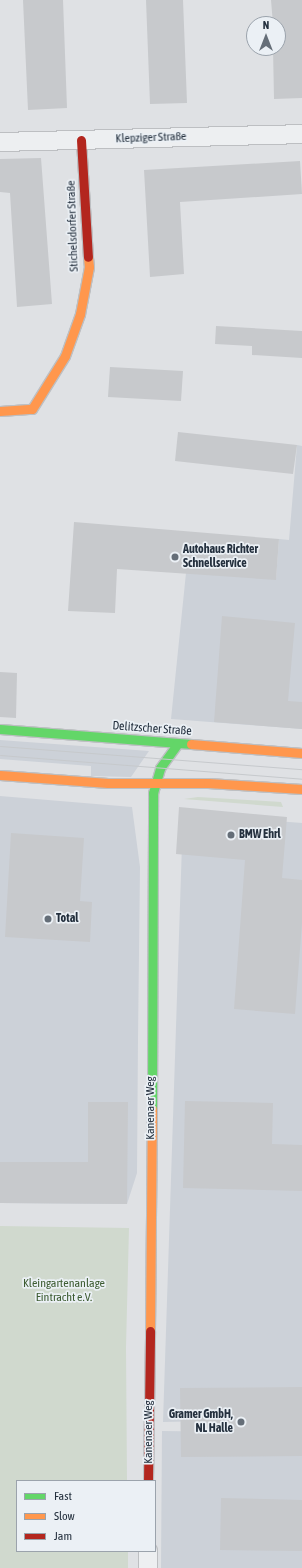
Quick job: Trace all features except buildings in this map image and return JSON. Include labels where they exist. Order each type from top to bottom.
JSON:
[{"type":"street","name":"Klepziger Straße","points":[[0,142],[302,134]]},
{"type":"street","name":"Stichelsdorfer Straße","points":[[0,411],[32,409],[65,356],[80,314],[89,267],[82,140]]},
{"type":"street","name":"Delitzscher Straße","points":[[0,729],[302,753]]},
{"type":"street","name":"Kanenaer Weg","points":[[148,1480],[155,784],[160,768],[178,743]]},
{"type":"street","points":[[0,775],[108,783],[208,783],[302,789]]},
{"type":"street","points":[[148,1552],[148,1568]]},
{"type":"shaded area","points":[[297,445],[302,446],[302,729],[171,719],[186,573],[276,579],[279,539],[289,540]]},
{"type":"shaded area","points":[[0,740],[149,751],[131,777],[91,776],[91,766],[0,759]]},
{"type":"shaded area","points":[[0,796],[132,807],[140,867],[137,1173],[127,1204],[0,1203]]},
{"type":"shaded area","points":[[183,814],[302,823],[302,1419],[163,1422]]},
{"type":"shaded area","points":[[162,1431],[302,1433],[302,1568],[161,1568]]},
{"type":"green space","points":[[198,797],[281,802],[283,807],[184,799]]},
{"type":"green space","name":"Kleingartenanlage Eintracht e.V.","points":[[0,1226],[129,1228],[126,1347],[127,1480],[16,1480],[16,1552],[128,1552],[128,1568],[0,1568]]},
{"type":"tram line","points":[[0,746],[302,769]]},
{"type":"tram line","points":[[0,755],[302,779]]},
{"type":"traffic: fast","points":[[0,729],[191,744]]},
{"type":"traffic: fast","points":[[152,1109],[153,793],[160,768],[178,743]]},
{"type":"traffic: slow","points":[[0,411],[32,409],[65,356],[80,314],[89,267],[88,257]]},
{"type":"traffic: slow","points":[[191,744],[302,753]]},
{"type":"traffic: slow","points":[[0,775],[108,783],[208,783],[302,789]]},
{"type":"traffic: slow","points":[[150,1331],[152,1109]]},
{"type":"traffic: jam","points":[[81,140],[88,257]]},
{"type":"traffic: jam","points":[[148,1480],[150,1331]]},
{"type":"place","name":"Autohaus Richter Schnellservice","points":[[175,557]]},
{"type":"place","name":"BMW Ehrl","points":[[231,835]]},
{"type":"place","name":"Total","points":[[48,919]]},
{"type":"place","name":"Gramer GmbH, NL Halle","points":[[241,1422]]}]
